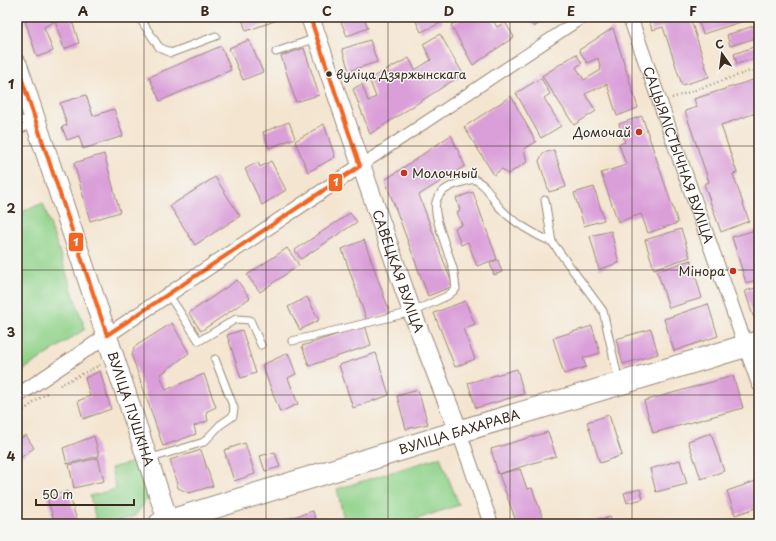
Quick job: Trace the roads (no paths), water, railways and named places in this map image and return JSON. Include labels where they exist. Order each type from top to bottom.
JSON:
[{"type":"main road","name":"ВУЛІЦА ПУШКІНА","points":[[17,65],[108,335],[148,459],[166,523]]},
{"type":"main road","name":"ВУЛІЦА БАХАРАВА","points":[[166,523],[459,432],[753,344]]},
{"type":"street","name":"САВЕЦКАЯ ВУЛІЦА","points":[[310,17],[360,166],[412,312],[459,432],[491,524]]},
{"type":"street","points":[[17,396],[583,17]]},
{"type":"street","name":"САЦЫЯЛІСТЫЧНАЯ ВУЛІЦА","points":[[630,17],[660,102],[753,344],[759,384]]},
{"type":"lane","points":[[139,17],[159,47],[170,53],[216,36]]},
{"type":"lane","points":[[276,52],[317,38]]},
{"type":"lane","points":[[17,119],[36,124]]},
{"type":"lane","points":[[17,130],[36,124]]},
{"type":"lane","points":[[292,342],[412,312],[447,296],[456,289],[454,272],[436,213],[436,201],[442,192],[459,182],[474,179],[485,185],[500,208],[533,234],[552,242]]},
{"type":"lane","points":[[545,200],[552,242],[603,311],[620,384]]},
{"type":"lane","points":[[168,294],[200,341],[236,319],[250,320],[261,345]]},
{"type":"lane","points":[[148,459],[204,442],[220,425],[233,416],[234,408],[215,359]]},
{"type":"place","name":"вуліца Дзяржынскага","points":[[329,74]]},
{"type":"place","name":"Домочай","points":[[639,132]]},
{"type":"place","name":"Молочный","points":[[404,173]]},
{"type":"place","name":"Мінора","points":[[733,271]]}]
